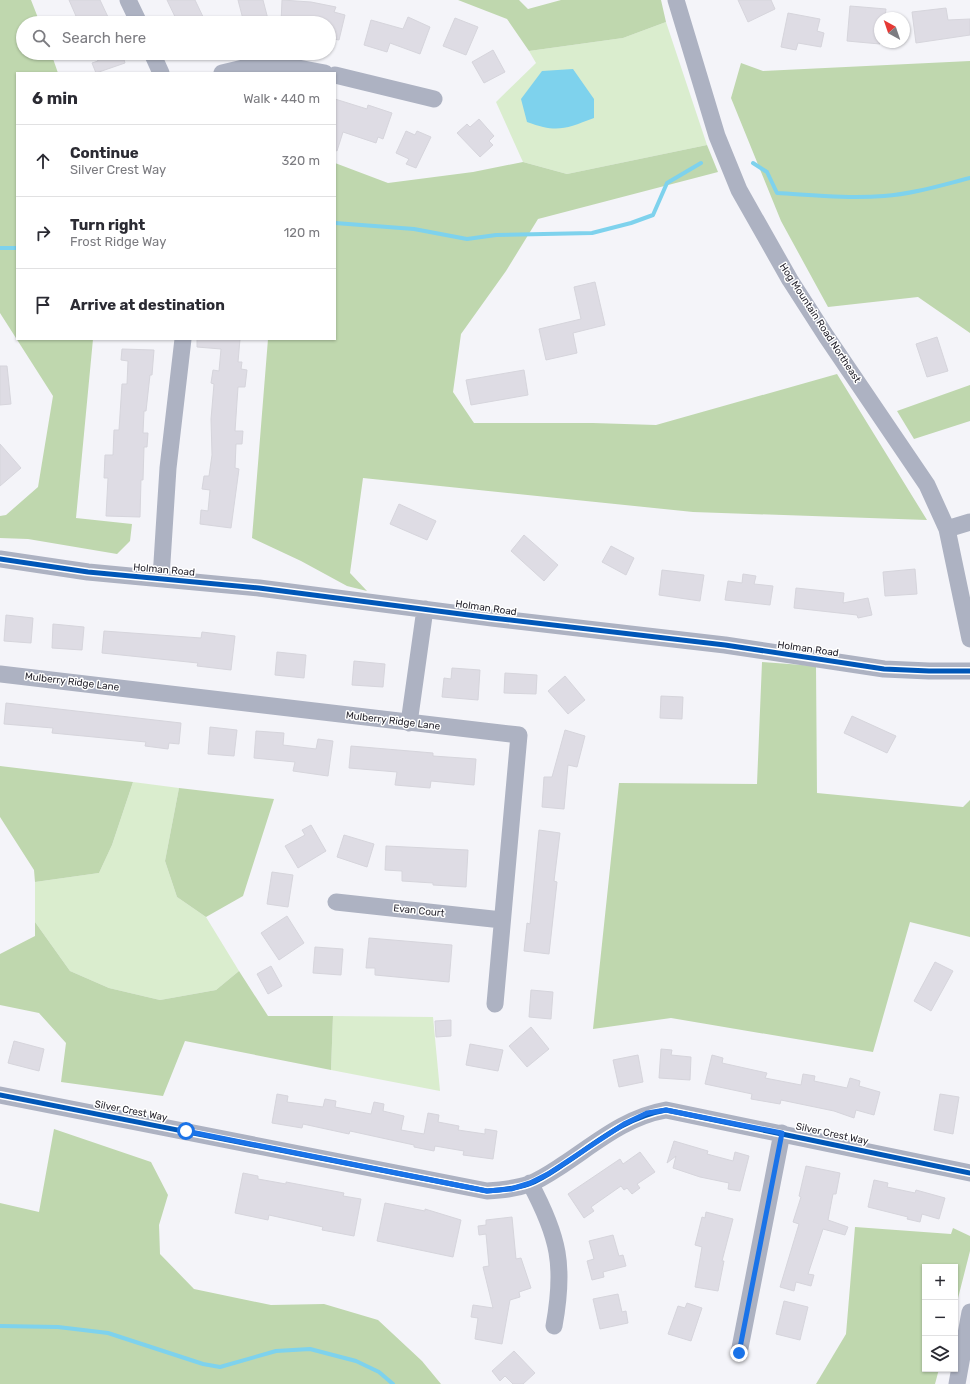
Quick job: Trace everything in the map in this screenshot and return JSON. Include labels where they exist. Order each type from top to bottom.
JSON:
[{"type":"street","points":[[128,0],[135,16]]},
{"type":"street","name":"Hog Mountain Road Northeast","points":[[676,0],[717,136],[739,190],[810,311],[927,485],[947,529],[970,639]]},
{"type":"street","points":[[155,60],[161,72]]},
{"type":"street","points":[[226,72],[260,64],[277,64],[320,72]]},
{"type":"street","points":[[336,75],[434,99]]},
{"type":"street","points":[[161,578],[168,468],[184,340]]},
{"type":"street","points":[[947,529],[970,522]]},
{"type":"street","name":"Holman Road","points":[[0,560],[88,572],[259,588],[492,618],[725,645],[884,669],[970,671]]},
{"type":"street","points":[[409,723],[425,609]]},
{"type":"street","name":"Mulberry Ridge Lane","points":[[0,674],[519,735],[495,1004]]},
{"type":"street","name":"Evan Court","points":[[336,902],[502,920]]},
{"type":"street","name":"Silver Crest Way","points":[[0,1095],[487,1191],[511,1189],[530,1183],[548,1174],[624,1124],[647,1113],[666,1110],[970,1173]]},
{"type":"street","points":[[739,1353],[782,1133]]},
{"type":"street","points":[[530,1183],[554,1235],[560,1264],[559,1299],[554,1326]]},
{"type":"street","points":[[957,1384],[970,1312]]},
{"type":"green space","points":[[0,0],[31,0],[37,16],[16,16],[16,60],[53,60],[58,72],[16,72],[16,338],[0,313]]},
{"type":"green space","points":[[458,0],[519,0],[528,9],[561,0],[661,0],[666,22],[623,38],[529,51],[507,19]]},
{"type":"green space","points":[[666,22],[707,145],[567,174],[523,162],[496,102],[536,63],[529,51],[623,38]]},
{"type":"green space","points":[[970,61],[970,333],[918,297],[828,307],[781,221],[731,98],[741,63],[763,71]]},
{"type":"green space","points":[[707,145],[718,172],[538,219],[506,271],[461,334],[453,392],[474,423],[593,423],[656,425],[837,374],[927,520],[693,512],[363,478],[350,573],[367,591],[347,586],[301,561],[252,538],[268,340],[336,340],[336,163],[388,183],[473,172],[523,162],[567,174]]},
{"type":"green space","points":[[17,340],[93,340],[76,518],[132,524],[130,541],[117,554],[28,539],[0,538],[0,516],[6,515],[38,487],[53,396]]},
{"type":"green space","points":[[970,385],[970,421],[914,439],[897,411]]},
{"type":"green space","points":[[762,662],[816,666],[817,793],[963,807],[970,800],[970,937],[910,922],[873,1052],[671,1018],[593,1029],[619,783],[757,784]]},
{"type":"green space","points":[[0,766],[133,782],[112,845],[99,873],[35,882],[34,870],[0,817]]},
{"type":"green space","points":[[133,782],[179,788],[165,861],[177,897],[206,917],[239,971],[216,990],[160,1000],[109,988],[70,971],[35,922],[35,882],[99,873],[112,845]]},
{"type":"green space","points":[[179,788],[274,799],[243,896],[206,917],[177,897],[165,861]]},
{"type":"green space","points":[[35,922],[70,971],[109,988],[160,1000],[216,990],[239,971],[268,1016],[333,1016],[331,1070],[185,1041],[163,1096],[61,1082],[66,1043],[39,1013],[0,1005],[0,954],[35,936]]},
{"type":"green space","points":[[333,1016],[433,1017],[440,1091],[331,1070]]},
{"type":"green space","points":[[54,1129],[151,1162],[168,1195],[159,1225],[160,1254],[194,1289],[271,1305],[324,1304],[378,1320],[422,1361],[441,1384],[0,1384],[0,1203],[39,1212]]},
{"type":"green space","points":[[855,1227],[951,1234],[953,1228],[970,1236],[970,1251],[958,1298],[958,1264],[922,1264],[922,1372],[938,1372],[935,1384],[816,1384],[846,1334]]},
{"type":"water","points":[[573,69],[594,99],[594,118],[576,125],[561,128],[546,128],[527,122],[521,99],[542,71]]},
{"type":"building","points":[[69,0],[100,0],[108,16],[76,16]]},
{"type":"building","points":[[167,0],[195,0],[203,16],[175,16]]},
{"type":"building","points":[[238,0],[263,0],[267,16],[242,16]]},
{"type":"building","points":[[282,0],[311,2],[336,7],[334,12],[345,15],[339,40],[336,39],[336,16],[281,16]]},
{"type":"building","points":[[738,0],[771,0],[775,9],[748,22]]},
{"type":"building","points":[[850,6],[886,9],[886,12],[874,12],[874,43],[847,41]]},
{"type":"building","points":[[946,8],[948,20],[970,19],[970,35],[916,43],[912,12]]},
{"type":"building","points":[[788,13],[820,19],[817,31],[824,33],[821,47],[798,43],[796,50],[781,47]]},
{"type":"building","points":[[408,17],[430,27],[420,54],[390,43],[387,52],[364,45],[371,20],[403,29]]},
{"type":"building","points":[[455,18],[478,27],[466,55],[443,46]]},
{"type":"building","points":[[493,50],[505,72],[484,83],[472,62]]},
{"type":"building","points":[[124,60],[125,63],[96,72],[92,63],[98,61]]},
{"type":"building","points":[[336,99],[367,109],[368,105],[392,113],[383,139],[378,137],[376,143],[343,132],[337,151]]},
{"type":"building","points":[[479,119],[494,136],[489,141],[493,145],[480,157],[457,133],[467,124],[470,127]]},
{"type":"building","points":[[406,131],[415,135],[417,131],[431,137],[416,168],[406,164],[409,159],[396,153]]},
{"type":"building","points":[[595,282],[605,325],[573,333],[577,353],[546,360],[539,329],[581,319],[574,287]]},
{"type":"building","points":[[937,337],[948,371],[927,377],[916,344]]},
{"type":"building","points":[[197,340],[240,340],[238,362],[242,362],[241,369],[247,370],[245,387],[238,387],[235,431],[243,431],[242,444],[236,444],[235,468],[239,469],[231,528],[200,524],[201,510],[208,511],[210,490],[202,489],[204,476],[209,476],[212,455],[211,419],[214,384],[211,383],[213,370],[219,371],[221,349],[197,347]]},
{"type":"building","points":[[122,349],[154,350],[152,375],[150,375],[146,411],[144,411],[143,433],[148,433],[147,447],[144,447],[140,517],[106,516],[108,478],[104,478],[105,455],[113,455],[114,430],[119,430],[122,384],[127,384],[128,361],[121,360]]},
{"type":"building","points":[[0,366],[7,366],[11,404],[0,405]]},
{"type":"building","points":[[524,370],[528,395],[471,405],[466,380]]},
{"type":"building","points":[[0,444],[21,468],[0,486]]},
{"type":"building","points":[[399,504],[436,521],[427,540],[390,524]]},
{"type":"building","points":[[524,535],[558,565],[544,581],[511,551]]},
{"type":"building","points":[[611,546],[634,558],[626,575],[602,562]]},
{"type":"building","points":[[915,569],[917,594],[885,596],[883,572]]},
{"type":"building","points":[[662,570],[704,575],[700,601],[659,595]]},
{"type":"building","points":[[743,574],[756,576],[754,584],[773,586],[770,605],[725,600],[728,581],[742,583]]},
{"type":"building","points":[[796,588],[844,593],[843,603],[868,598],[872,615],[858,618],[857,615],[794,608]]},
{"type":"building","points":[[6,615],[33,618],[31,643],[4,641]]},
{"type":"building","points":[[53,624],[84,627],[82,650],[52,648]]},
{"type":"building","points":[[104,631],[201,638],[202,632],[235,636],[231,670],[197,666],[198,663],[102,653]]},
{"type":"building","points":[[277,652],[306,655],[304,678],[275,675]]},
{"type":"building","points":[[354,661],[385,664],[383,687],[352,685]]},
{"type":"building","points":[[452,668],[480,670],[478,700],[442,697],[444,678],[451,679]]},
{"type":"building","points":[[505,673],[537,675],[536,694],[504,693]]},
{"type":"building","points":[[565,676],[585,700],[568,714],[548,691]]},
{"type":"building","points":[[661,696],[683,697],[682,719],[660,718]]},
{"type":"building","points":[[6,703],[181,723],[179,744],[169,743],[168,749],[145,746],[146,742],[52,733],[53,728],[4,724]]},
{"type":"building","points":[[852,716],[896,736],[887,753],[844,733]]},
{"type":"building","points":[[210,727],[237,730],[234,756],[208,754]]},
{"type":"building","points":[[565,730],[585,736],[577,767],[568,765],[564,809],[542,807],[544,777],[552,777]]},
{"type":"building","points":[[256,731],[284,733],[283,745],[316,749],[318,739],[333,741],[328,776],[293,771],[295,762],[254,758]]},
{"type":"building","points":[[351,746],[433,753],[433,756],[476,759],[474,785],[431,781],[430,788],[395,785],[397,772],[349,768]]},
{"type":"building","points":[[311,825],[326,851],[298,868],[285,846],[305,835],[302,830]]},
{"type":"building","points":[[539,830],[560,833],[554,881],[557,882],[549,954],[524,951],[527,923],[530,924]]},
{"type":"building","points":[[344,835],[374,844],[367,867],[337,857]]},
{"type":"building","points":[[386,846],[468,850],[466,887],[402,881],[402,871],[385,870]]},
{"type":"building","points":[[272,872],[293,875],[288,907],[267,904]]},
{"type":"building","points":[[287,916],[304,943],[279,960],[261,933]]},
{"type":"building","points":[[369,938],[452,945],[449,982],[375,975],[375,968],[366,968]]},
{"type":"building","points":[[315,947],[343,949],[341,975],[313,973]]},
{"type":"building","points":[[935,962],[953,971],[931,1011],[914,1001]]},
{"type":"building","points":[[271,966],[282,986],[268,994],[257,974]]},
{"type":"building","points":[[531,990],[553,992],[551,1019],[529,1017]]},
{"type":"building","points":[[451,1020],[451,1036],[436,1037],[435,1021]]},
{"type":"building","points":[[531,1027],[549,1049],[527,1067],[509,1046]]},
{"type":"building","points":[[14,1041],[44,1049],[39,1071],[8,1063]]},
{"type":"building","points":[[470,1044],[503,1050],[498,1071],[466,1065]]},
{"type":"building","points":[[661,1049],[672,1050],[671,1055],[691,1057],[690,1080],[659,1078]]},
{"type":"building","points":[[638,1055],[643,1082],[619,1087],[613,1060]]},
{"type":"building","points":[[712,1055],[723,1058],[722,1063],[767,1073],[765,1078],[801,1085],[803,1074],[815,1076],[814,1081],[847,1088],[850,1078],[860,1081],[859,1086],[880,1092],[874,1115],[856,1110],[854,1118],[834,1111],[781,1100],[780,1104],[751,1099],[752,1094],[705,1084]]},
{"type":"building","points":[[277,1094],[288,1096],[287,1102],[323,1107],[325,1099],[336,1101],[335,1107],[371,1114],[374,1102],[384,1104],[383,1111],[404,1116],[401,1130],[424,1134],[428,1113],[439,1115],[438,1122],[459,1126],[458,1130],[485,1134],[485,1129],[497,1131],[493,1159],[463,1155],[464,1151],[435,1146],[434,1151],[414,1147],[414,1145],[350,1131],[349,1134],[303,1124],[302,1128],[272,1123]]},
{"type":"building","points":[[940,1094],[959,1097],[953,1134],[934,1130]]},
{"type":"building","points":[[674,1141],[708,1151],[707,1154],[733,1161],[735,1152],[749,1156],[740,1191],[728,1189],[729,1183],[700,1177],[673,1168],[676,1156],[667,1163]]},
{"type":"building","points":[[640,1152],[655,1172],[637,1184],[640,1188],[632,1194],[627,1188],[624,1190],[621,1186],[591,1207],[594,1211],[584,1218],[568,1194],[620,1159],[623,1164]]},
{"type":"building","points":[[806,1166],[840,1173],[836,1194],[833,1194],[828,1220],[848,1227],[845,1235],[823,1229],[808,1274],[814,1275],[811,1286],[796,1282],[794,1291],[780,1287],[799,1224],[793,1222],[801,1197],[799,1196]]},
{"type":"building","points":[[243,1173],[258,1176],[258,1179],[286,1184],[286,1182],[344,1193],[343,1196],[361,1199],[354,1236],[322,1230],[323,1227],[269,1215],[268,1220],[235,1213]]},
{"type":"building","points":[[874,1180],[888,1183],[887,1187],[915,1193],[916,1190],[945,1198],[939,1219],[922,1214],[920,1222],[907,1219],[908,1217],[868,1207]]},
{"type":"building","points":[[385,1203],[425,1211],[425,1209],[461,1220],[453,1257],[377,1241]]},
{"type":"building","points":[[706,1212],[733,1219],[722,1261],[724,1261],[718,1291],[695,1287],[702,1247],[695,1245],[702,1217],[705,1218]]},
{"type":"building","points":[[512,1217],[516,1259],[521,1258],[531,1288],[519,1292],[520,1297],[510,1300],[502,1344],[475,1339],[478,1318],[471,1317],[473,1305],[493,1308],[483,1267],[489,1266],[486,1234],[479,1235],[478,1226],[486,1225],[486,1220]]},
{"type":"building","points":[[613,1235],[619,1256],[623,1255],[626,1266],[603,1272],[604,1277],[592,1280],[587,1261],[594,1259],[589,1241]]},
{"type":"building","points":[[618,1294],[622,1312],[626,1311],[628,1323],[600,1329],[593,1299]]},
{"type":"building","points":[[784,1301],[808,1307],[800,1340],[776,1334]]},
{"type":"building","points":[[687,1303],[702,1308],[691,1341],[668,1334],[678,1306],[685,1308]]},
{"type":"building","points":[[514,1351],[535,1373],[523,1384],[513,1384],[505,1376],[500,1381],[492,1371]]},
{"type":"waterway","points":[[336,223],[414,229],[467,239],[496,235],[592,233],[631,223],[653,215],[667,183],[701,163]]},
{"type":"waterway","points":[[753,163],[767,172],[777,193],[844,197],[884,196],[917,191],[970,178]]},
{"type":"waterway","points":[[0,248],[16,248]]},
{"type":"waterway","points":[[0,1326],[58,1327],[108,1333],[203,1364],[220,1367],[276,1351],[310,1349],[356,1361],[379,1372],[393,1384]]},
{"type":"cycle path","points":[[0,559],[88,572],[259,588],[492,618],[725,645],[884,669],[970,671]]},
{"type":"cycle path","points":[[0,1095],[487,1191],[524,1186],[534,1182],[552,1172],[612,1131],[638,1118],[651,1113],[666,1110],[970,1173]]},
{"type":"route","points":[[186,1131],[487,1191],[511,1189],[530,1183],[548,1174],[624,1124],[647,1113],[666,1110],[782,1133],[739,1353]]}]
